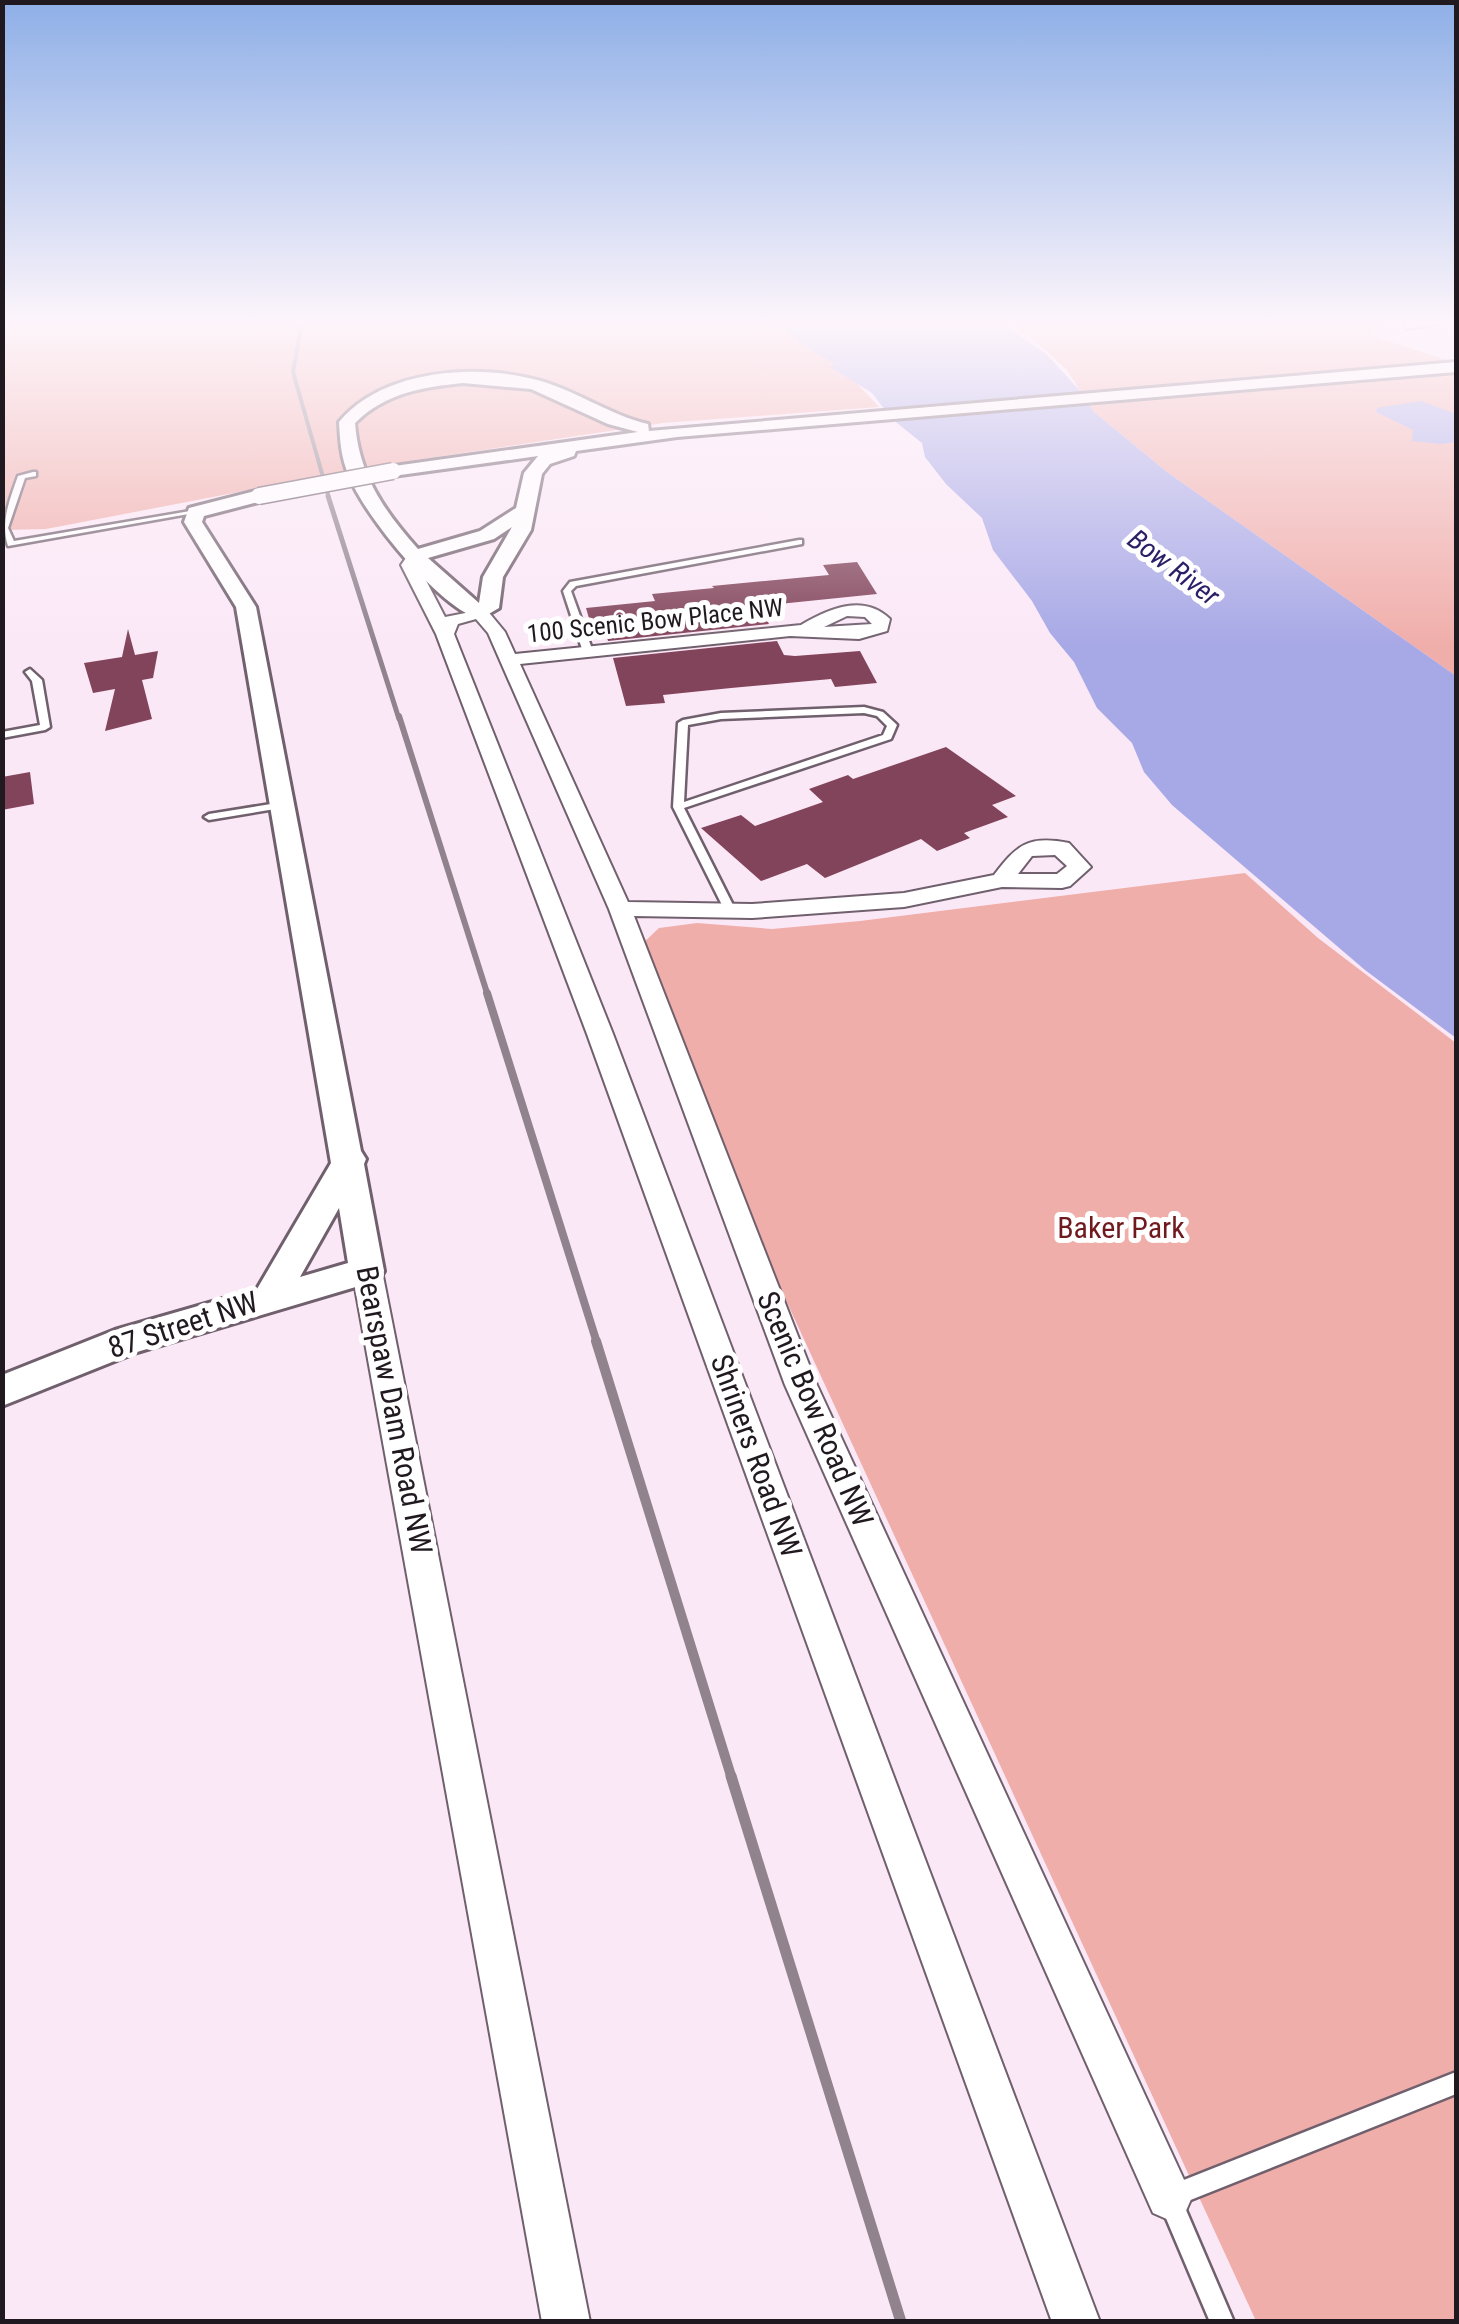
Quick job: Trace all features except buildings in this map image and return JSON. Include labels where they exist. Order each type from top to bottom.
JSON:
[{"type":"street","points":[[348,429],[363,488],[374,508],[416,555],[480,614]]},
{"type":"street","points":[[520,452],[560,429]]},
{"type":"street","points":[[657,429],[677,432]]},
{"type":"street","points":[[196,512],[393,471],[705,429]]},
{"type":"street","points":[[450,462],[516,480],[533,474],[544,460],[602,441]]},
{"type":"street","points":[[445,634],[450,621],[489,608],[492,577],[521,530],[525,512],[516,480]]},
{"type":"street","name":"Bearspaw Dam Road NW","points":[[196,512],[196,530],[246,607],[566,2322]]},
{"type":"street","points":[[416,555],[487,535],[525,512]]},
{"type":"street","name":"Shriners Road NW","points":[[416,555],[409,565],[445,634],[606,1052],[1076,2322]]},
{"type":"street","name":"Scenic Bow Road NW","points":[[480,614],[496,632],[620,908],[695,1115],[801,1385],[1169,2197]]},
{"type":"street","name":"100 Scenic Bow Place NW","points":[[508,660],[587,649],[806,630]]},
{"type":"street","points":[[620,908],[730,911],[904,900],[1002,880]]},
{"type":"street","points":[[270,1298],[350,1160]]},
{"type":"street","name":"87 Street NW","points":[[2,1391],[128,1340],[367,1271]]},
{"type":"lane","points":[[22,464],[22,476],[4,528],[11,544],[196,512]]},
{"type":"lane","points":[[22,476],[33,474]]},
{"type":"lane","points":[[587,649],[567,590],[573,584],[798,542]]},
{"type":"lane","points":[[2,735],[45,727],[37,680],[30,672]]},
{"type":"lane","points":[[678,807],[888,737],[892,725],[880,714],[864,710],[696,718],[683,723],[678,807],[730,911]]},
{"type":"lane","points":[[209,817],[283,805]]},
{"type":"lane","points":[[1222,2322],[1169,2197],[1456,2083]]},
{"type":"green space","points":[[3,429],[620,429],[369,467],[46,529],[3,530]]},
{"type":"green space","points":[[1115,429],[1456,429],[1456,676],[1167,472]]},
{"type":"green space","name":"Baker Park","points":[[1245,873],[1318,938],[1456,1043],[1456,2321],[1256,2321],[726,1170],[641,945],[659,928],[697,923],[772,929],[860,921]]},
{"type":"water","name":"Bow River","points":[[905,429],[1115,429],[1167,472],[1456,676],[1456,1038],[1365,970],[1172,805],[1144,772],[1132,743],[1097,708],[1074,662],[993,550],[982,518],[946,484],[925,457],[922,443]]},
{"type":"water","points":[[1456,429],[1456,442],[1412,441],[1413,430]]},
{"type":"railway","points":[[309,429],[329,498]]},
{"type":"railway","points":[[328,496],[399,719]]},
{"type":"railway","points":[[399,716],[488,996]]},
{"type":"railway","points":[[487,993],[597,1343]]},
{"type":"railway","points":[[596,1341],[732,1779]]},
{"type":"railway","points":[[731,1776],[901,2322]]}]
